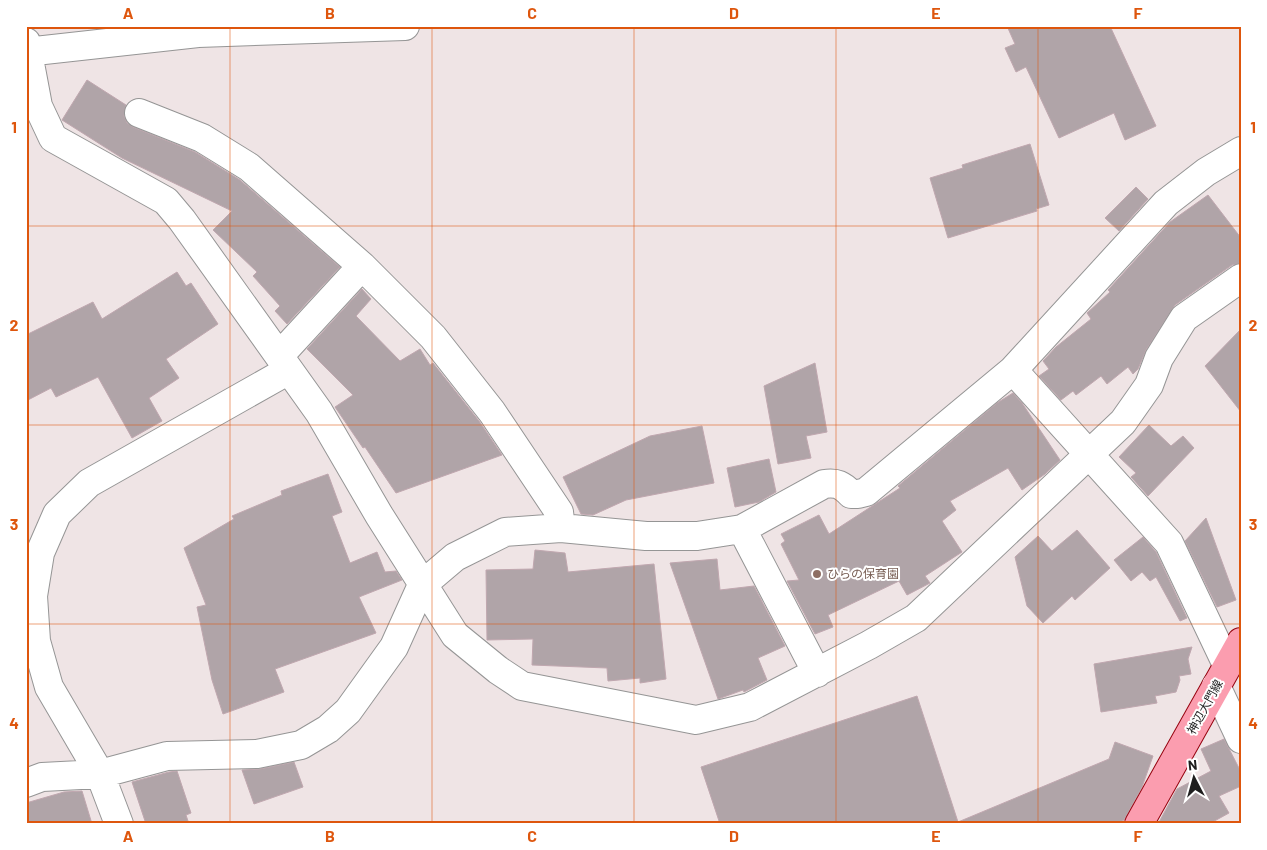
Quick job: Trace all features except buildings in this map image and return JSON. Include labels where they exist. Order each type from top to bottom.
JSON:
[{"type":"main road","name":"神辺大門線","points":[[1139,824],[1241,642]]},
{"type":"street","points":[[405,26],[198,33],[27,48],[38,106],[53,138],[166,202],[182,220],[319,412],[379,515],[455,635],[498,670],[522,686],[696,720],[750,707],[817,673],[916,618],[1123,422],[1149,385],[1159,358],[1184,318],[1241,278]]},
{"type":"street","points":[[139,113],[202,138],[249,167],[362,266],[433,337],[492,412],[559,512],[561,528]]},
{"type":"street","points":[[26,783],[42,777],[100,774],[167,756],[257,754],[301,745],[328,729],[348,711],[394,647],[422,585],[455,557],[505,532],[561,528],[646,536],[697,536],[742,529],[824,484],[835,483],[844,486],[851,494],[866,492],[1013,370],[1166,204],[1206,172],[1241,151]]},
{"type":"street","points":[[119,824],[100,774],[49,687],[36,641],[30,596],[40,553],[56,514],[89,483],[284,362],[362,266]]},
{"type":"street","points":[[1013,370],[1169,543],[1222,676],[1241,739]]},
{"type":"street","points":[[742,529],[817,673]]},
{"type":"place","name":"ひらの保育園","points":[[817,574]]}]
